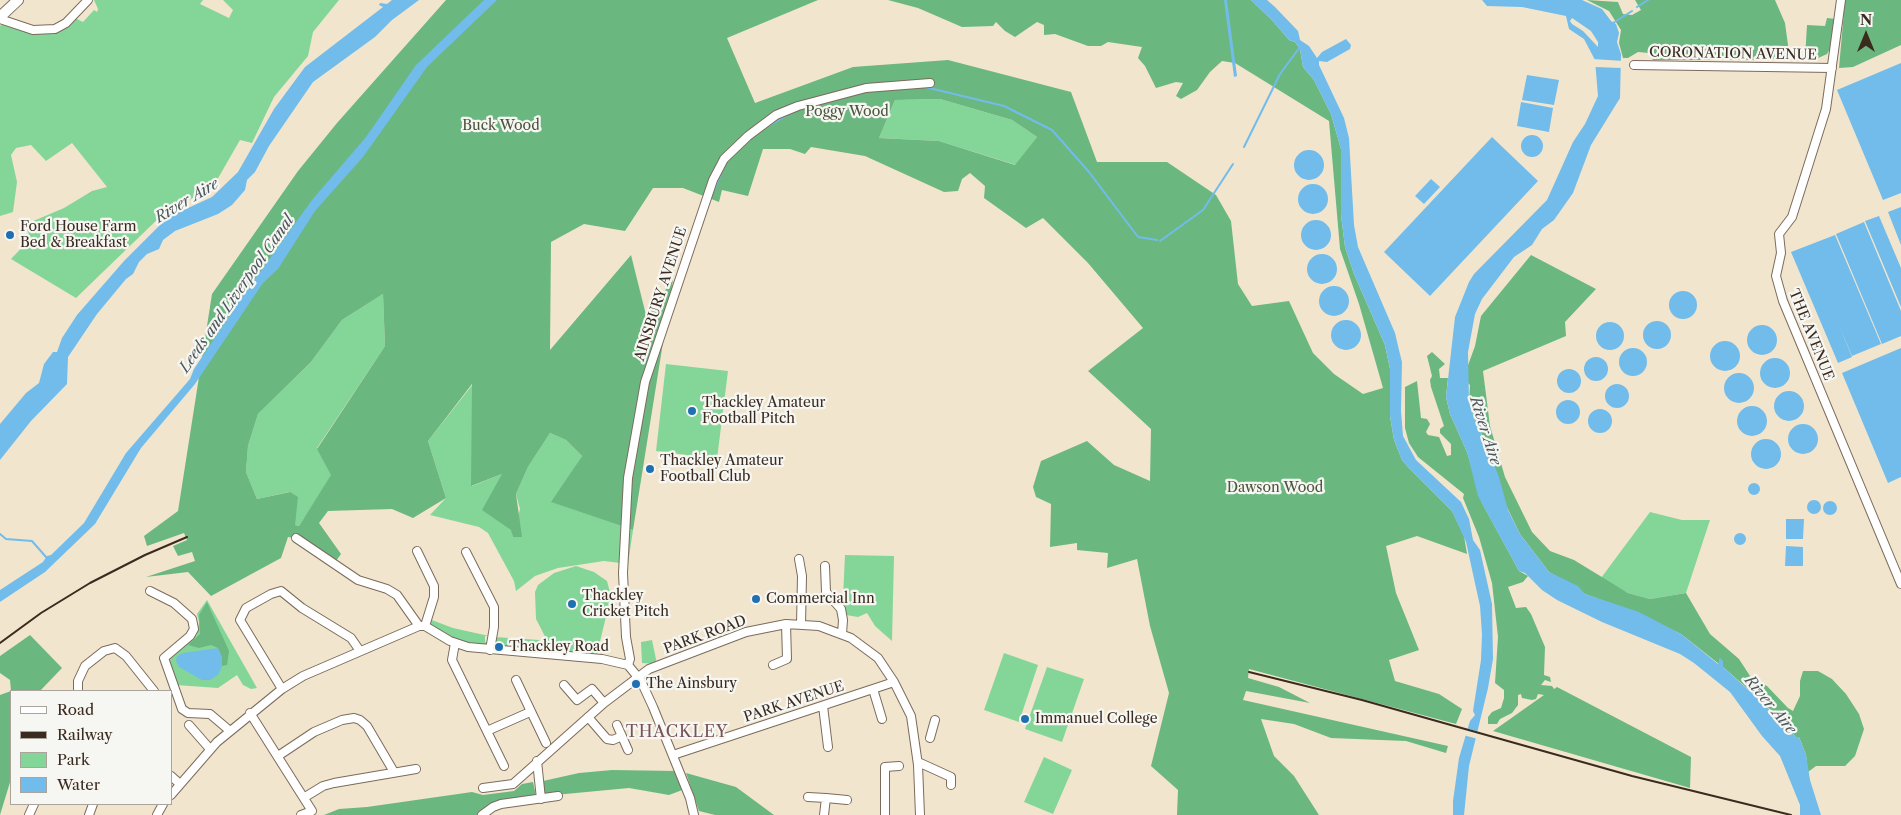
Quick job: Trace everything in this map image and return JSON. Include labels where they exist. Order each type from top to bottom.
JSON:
[{"type":"main road","points":[[1,14],[18,0]]},
{"type":"street","points":[[1,14],[33,30],[55,28],[66,23],[88,0]]},
{"type":"street","name":"THE AVENUE","points":[[1841,0],[1826,109],[1792,217],[1779,234],[1781,253],[1776,276],[1778,286],[1901,584]]},
{"type":"street","name":"CORONATION AVENUE","points":[[1634,65],[1832,68]]},
{"type":"street","name":"AINSBURY AVENUE","points":[[628,665],[630,659],[626,637],[623,573],[628,478],[645,382],[713,180],[724,159],[748,136],[776,115],[798,106],[866,88],[930,83]]},
{"type":"street","points":[[296,538],[358,580],[397,594],[422,626],[455,643],[490,650],[602,659],[628,665],[638,676],[673,755],[690,798],[694,815]]},
{"type":"street","points":[[172,793],[210,749],[250,713],[282,690],[303,676],[422,626],[434,597],[434,586],[417,551]]},
{"type":"street","points":[[466,552],[494,607],[494,627],[490,650]]},
{"type":"street","points":[[799,559],[802,576],[802,625]]},
{"type":"street","points":[[825,566],[826,592],[841,609],[843,620],[842,634]]},
{"type":"street","points":[[150,591],[174,603],[192,619],[194,629],[190,636],[164,658],[182,709],[188,713],[210,714],[230,731]]},
{"type":"street","points":[[282,690],[240,620],[246,608],[271,594],[281,592],[310,613],[352,638],[360,651]]},
{"type":"street","points":[[772,665],[787,659],[786,624]]},
{"type":"street","name":"PARK ROAD","points":[[482,788],[513,784],[604,703],[649,669],[746,632],[786,624],[819,626],[851,638],[878,658],[894,682],[911,716],[918,762],[920,815]]},
{"type":"street","points":[[455,643],[452,660],[504,766]]},
{"type":"street","points":[[78,690],[78,681],[85,666],[104,651],[115,648],[126,656],[153,690]]},
{"type":"street","points":[[516,680],[546,744]]},
{"type":"street","name":"PARK AVENUE","points":[[673,755],[894,682]]},
{"type":"street","points":[[564,685],[577,700],[592,688],[604,703]]},
{"type":"street","points":[[873,689],[882,719]]},
{"type":"street","points":[[823,706],[828,747]]},
{"type":"street","points":[[487,732],[530,712]]},
{"type":"street","points":[[250,713],[312,811],[302,815]]},
{"type":"street","points":[[588,717],[607,739],[613,740],[622,736]]},
{"type":"street","points":[[278,756],[314,732],[342,720],[354,718],[367,726],[394,772]]},
{"type":"street","points":[[930,738],[935,720]]},
{"type":"street","points":[[189,725],[210,749]]},
{"type":"street","points":[[617,725],[628,750]]},
{"type":"street","points":[[537,761],[541,797]]},
{"type":"street","points":[[918,762],[951,777],[951,785]]},
{"type":"street","points":[[885,815],[884,767],[899,766]]},
{"type":"street","points":[[304,797],[334,782],[416,769]]},
{"type":"street","points":[[172,777],[180,784]]},
{"type":"street","points":[[482,815],[493,806],[501,804],[558,796]]},
{"type":"street","points":[[808,797],[847,800]]},
{"type":"street","points":[[824,815],[826,798]]},
{"type":"green space","points":[[94,0],[203,0],[200,4],[229,18],[233,10],[223,0],[339,0],[313,32],[308,56],[274,97],[252,143],[240,140],[217,180],[196,196],[162,215],[76,298],[11,259],[28,241],[29,234],[24,225],[64,208],[92,191],[107,187],[72,143],[46,161],[31,145],[16,148],[11,155],[17,182],[13,212],[0,216],[0,26],[2,24],[36,33],[75,18],[83,22],[94,10],[97,12],[98,9]]},
{"type":"green space","points":[[446,0],[818,0],[727,38],[755,103],[853,67],[948,60],[1071,92],[1097,162],[1167,162],[1216,195],[1231,221],[1238,284],[1252,306],[1289,301],[1313,353],[1334,374],[1363,394],[1383,388],[1359,304],[1340,249],[1329,121],[1235,63],[1222,61],[1210,72],[1197,90],[1181,99],[1176,96],[1183,83],[1176,82],[1156,88],[1145,66],[1138,58],[1142,47],[1108,42],[1101,46],[1088,46],[1055,34],[1044,35],[1044,25],[1037,22],[1015,37],[996,22],[993,26],[962,27],[918,8],[888,0],[1251,0],[1300,49],[1303,67],[1314,80],[1331,114],[1341,149],[1341,215],[1345,247],[1354,274],[1385,345],[1390,369],[1390,416],[1394,440],[1402,460],[1452,511],[1464,536],[1467,554],[1417,536],[1386,546],[1396,593],[1419,650],[1389,660],[1395,681],[1439,694],[1462,709],[1456,724],[1249,669],[1248,678],[1279,687],[1310,703],[1246,691],[1243,700],[1448,746],[1446,753],[1406,741],[1331,738],[1294,724],[1261,719],[1274,756],[1294,776],[1319,815],[1177,815],[1178,790],[1151,766],[1169,693],[1150,626],[1137,559],[1107,568],[1108,553],[1077,550],[1077,543],[1050,547],[1051,504],[1036,497],[1033,487],[1041,461],[1087,441],[1114,465],[1150,481],[1151,429],[1088,371],[1143,328],[1088,263],[1043,218],[1026,228],[984,198],[985,186],[970,173],[962,179],[958,191],[944,192],[865,156],[811,147],[805,154],[790,149],[763,149],[748,196],[722,190],[719,202],[683,188],[653,188],[625,231],[584,224],[551,242],[550,350],[631,255],[646,315],[673,280],[633,530],[551,502],[582,456],[566,440],[550,433],[528,467],[516,494],[522,537],[513,537],[511,530],[482,510],[502,474],[471,486],[472,384],[428,441],[446,498],[413,518],[392,509],[328,511],[319,523],[341,554],[336,561],[300,539],[288,537],[281,558],[211,596],[188,572],[146,577],[195,561],[192,552],[178,556],[173,546],[187,540],[184,533],[147,546],[144,536],[178,511],[212,294],[298,171],[337,123]],"holes":[[[940,99],[1012,120],[1037,137],[1015,165],[939,141],[879,138],[895,100]],[[383,294],[385,346],[317,449],[331,475],[299,526],[295,525],[298,497],[290,492],[257,499],[246,472],[248,446],[258,414],[311,362],[342,320]]]},
{"type":"green space","points":[[1587,0],[1618,2],[1623,14],[1632,15],[1641,10],[1635,0],[1775,0],[1785,23],[1788,45],[1786,54],[1779,58],[1766,60],[1653,60],[1649,53],[1638,52],[1628,58],[1623,58],[1619,43],[1621,30],[1609,11]]},
{"type":"green space","points":[[1845,0],[1901,0],[1901,45],[1853,67],[1839,68]]},
{"type":"green space","points":[[1827,18],[1836,19],[1831,47],[1827,54],[1816,59],[1805,59],[1807,25],[1825,26]]},
{"type":"green space","points":[[940,99],[1012,120],[1037,137],[1016,165],[939,141],[879,138],[895,100]]},
{"type":"green space","points":[[1531,255],[1596,289],[1565,322],[1566,336],[1483,371],[1490,426],[1505,477],[1532,532],[1550,551],[1574,560],[1628,593],[1650,599],[1686,593],[1710,634],[1739,659],[1752,679],[1767,686],[1793,711],[1800,696],[1800,681],[1803,671],[1818,671],[1832,679],[1846,694],[1859,714],[1864,729],[1855,756],[1845,766],[1816,766],[1808,772],[1806,755],[1799,737],[1796,737],[1765,704],[1723,667],[1720,658],[1719,664],[1681,634],[1635,612],[1585,594],[1549,572],[1520,534],[1504,501],[1487,444],[1474,419],[1469,402],[1470,385],[1467,382],[1467,368],[1475,346],[1481,316]]},
{"type":"green space","points":[[383,294],[385,346],[317,448],[332,475],[299,526],[295,525],[289,492],[257,499],[246,472],[248,446],[258,414],[311,362],[342,320]]},
{"type":"green space","points":[[1432,352],[1445,364],[1439,369],[1440,378],[1448,378],[1446,397],[1450,414],[1467,452],[1482,503],[1519,571],[1528,576],[1523,582],[1508,587],[1516,608],[1526,607],[1531,614],[1545,647],[1544,675],[1550,677],[1551,682],[1545,680],[1541,685],[1552,686],[1554,689],[1557,687],[1691,757],[1690,788],[1493,731],[1544,695],[1538,694],[1536,699],[1532,700],[1522,698],[1521,694],[1518,695],[1518,705],[1512,713],[1500,719],[1497,724],[1488,724],[1488,717],[1492,712],[1501,708],[1504,698],[1504,690],[1495,683],[1498,637],[1492,583],[1479,537],[1463,498],[1464,494],[1418,457],[1409,443],[1405,428],[1405,387],[1417,381],[1421,418],[1427,419],[1430,424],[1426,432],[1428,435],[1439,437],[1447,456],[1451,455],[1451,444],[1440,433],[1440,429],[1444,426],[1431,387],[1430,380],[1432,376],[1427,356]]},
{"type":"green space","name":"Thackley Amateur Football Pitch","points":[[666,364],[728,371],[717,459],[656,451]]},
{"type":"green space","points":[[473,384],[472,486],[502,474],[513,537],[520,509],[516,494],[528,467],[550,433],[566,440],[582,456],[552,502],[633,530],[628,564],[604,561],[558,568],[535,576],[516,591],[514,581],[488,533],[479,527],[430,515],[446,498],[428,441]]},
{"type":"green space","points":[[1650,512],[1682,520],[1710,520],[1686,593],[1650,599],[1628,593],[1601,578]]},
{"type":"green space","points":[[845,555],[894,556],[892,641],[875,626],[867,613],[858,617],[846,615],[843,598]]},
{"type":"green space","name":"Thackley Cricket Pitch","points":[[576,566],[594,572],[607,581],[611,596],[597,654],[552,650],[536,619],[535,592],[538,585],[554,573]]},
{"type":"green space","points":[[207,600],[257,688],[251,689],[243,685],[237,675],[218,688],[176,685],[168,664],[171,658],[197,635],[199,622],[197,614]]},
{"type":"green space","points":[[207,602],[229,651],[227,665],[222,666],[218,648],[211,645],[199,648],[188,645],[200,634],[199,615]]},
{"type":"green space","points":[[429,619],[453,628],[489,636],[485,636],[485,642],[488,643],[487,646],[453,639],[429,625]]},
{"type":"green space","points":[[30,635],[62,668],[41,690],[11,690],[10,680],[0,673],[0,656]]},
{"type":"green space","points":[[495,637],[539,640],[548,651],[497,646]]},
{"type":"green space","points":[[652,640],[657,664],[642,663],[641,642]]},
{"type":"green space","points":[[1004,653],[1038,665],[1019,722],[984,710]]},
{"type":"green space","points":[[1047,667],[1084,679],[1062,742],[1025,729]]},
{"type":"green space","points":[[10,691],[10,782],[0,815],[0,695]]},
{"type":"green space","points":[[1044,757],[1072,770],[1053,814],[1024,802]]},
{"type":"green space","points":[[612,770],[677,771],[685,789],[669,795],[629,788],[544,796],[543,781],[579,773]]},
{"type":"green space","points":[[686,773],[736,787],[774,815],[715,815],[699,811]]},
{"type":"green space","points":[[533,782],[536,796],[479,815],[324,815],[339,809],[367,807],[472,792],[483,795],[514,791],[522,784]]},
{"type":"water","name":"River Aire","points":[[392,0],[419,0],[392,20],[375,37],[313,82],[269,146],[255,172],[247,180],[245,190],[232,205],[218,214],[175,231],[163,240],[159,249],[147,254],[139,262],[133,274],[126,279],[97,314],[68,357],[67,384],[31,421],[0,460],[0,424],[26,393],[39,383],[44,364],[53,352],[57,352],[62,338],[77,315],[124,261],[162,223],[175,214],[212,197],[238,172],[274,109],[305,67],[383,7],[379,5],[380,3],[387,4]]},
{"type":"water","points":[[484,0],[497,0],[427,67],[363,157],[315,211],[278,269],[263,283],[195,384],[141,448],[95,524],[45,572],[0,602],[0,590],[43,562],[47,556],[51,555],[84,523],[126,453],[190,379],[194,369],[242,297],[312,200],[366,137],[416,65]]},
{"type":"water","points":[[1224,0],[1227,0],[1237,76],[1234,77]]},
{"type":"water","points":[[1251,0],[1267,0],[1275,7],[1298,31],[1300,40],[1309,46],[1317,58],[1322,52],[1346,39],[1351,45],[1350,49],[1327,62],[1319,61],[1319,65],[1344,118],[1349,138],[1354,225],[1358,247],[1395,333],[1402,362],[1401,411],[1403,436],[1416,460],[1461,502],[1469,519],[1473,540],[1480,550],[1492,604],[1493,659],[1469,766],[1464,815],[1453,815],[1453,801],[1459,758],[1470,721],[1475,715],[1473,711],[1481,660],[1482,634],[1480,606],[1466,542],[1452,511],[1402,460],[1394,440],[1390,416],[1390,369],[1385,345],[1354,274],[1345,247],[1341,215],[1341,149],[1331,114],[1314,80],[1303,67],[1300,49]]},
{"type":"water","name":"River Aire","points":[[1482,0],[1582,0],[1602,9],[1611,21],[1616,24],[1619,33],[1617,42],[1621,54],[1620,98],[1591,145],[1573,193],[1554,220],[1542,229],[1532,245],[1514,257],[1482,299],[1475,314],[1468,352],[1469,402],[1474,419],[1499,477],[1508,510],[1520,534],[1549,572],[1578,586],[1585,594],[1639,612],[1681,634],[1718,664],[1720,658],[1723,661],[1723,667],[1765,705],[1796,737],[1799,737],[1806,755],[1810,780],[1821,815],[1800,815],[1800,805],[1780,756],[1762,736],[1730,692],[1680,654],[1602,622],[1557,600],[1542,590],[1525,573],[1519,571],[1478,496],[1467,452],[1450,414],[1446,397],[1455,317],[1474,274],[1547,200],[1573,142],[1585,124],[1598,96],[1595,60],[1584,39],[1569,29],[1566,16],[1522,7],[1487,6]],"holes":[[[1572,18],[1591,31],[1598,42],[1598,47],[1583,31],[1570,21]]]},
{"type":"water","points":[[1901,63],[1901,193],[1883,200],[1837,90]]},
{"type":"water","points":[[1527,75],[1559,80],[1554,105],[1522,100]]},
{"type":"water","points":[[1521,102],[1553,108],[1549,132],[1517,126]]},
{"type":"water","points":[[1532,135],[1540,138],[1543,146],[1540,154],[1532,157],[1524,154],[1521,146],[1524,138]]},
{"type":"water","points":[[1492,137],[1538,181],[1430,296],[1384,252]]},
{"type":"water","points":[[1309,150],[1320,154],[1324,165],[1320,176],[1309,180],[1298,176],[1294,165],[1298,154]]},
{"type":"water","points":[[1431,179],[1440,187],[1424,204],[1415,196]]},
{"type":"water","points":[[1313,184],[1324,188],[1328,199],[1324,210],[1313,214],[1302,210],[1298,199],[1302,188]]},
{"type":"water","points":[[1901,207],[1901,245],[1888,212]]},
{"type":"water","points":[[1879,216],[1901,268],[1901,307],[1865,221]]},
{"type":"water","points":[[1316,220],[1327,224],[1331,235],[1327,246],[1316,250],[1305,246],[1301,235],[1305,224]]},
{"type":"water","points":[[1864,222],[1901,311],[1901,336],[1882,344],[1836,234]]},
{"type":"water","points":[[1835,235],[1881,344],[1852,356],[1839,325],[1852,357],[1838,363],[1791,252]]},
{"type":"water","points":[[1322,254],[1333,258],[1337,269],[1333,280],[1322,284],[1311,280],[1307,269],[1311,258]]},
{"type":"water","points":[[1334,286],[1345,290],[1349,301],[1345,312],[1334,316],[1323,312],[1319,301],[1323,290]]},
{"type":"water","points":[[1683,291],[1693,295],[1697,305],[1693,315],[1683,319],[1673,315],[1669,305],[1673,295]]},
{"type":"water","points":[[1346,320],[1357,324],[1361,335],[1357,346],[1346,350],[1335,346],[1331,335],[1335,324]]},
{"type":"water","points":[[1657,321],[1667,325],[1671,335],[1667,345],[1657,349],[1647,345],[1643,335],[1647,325]]},
{"type":"water","points":[[1610,322],[1620,326],[1624,336],[1620,346],[1610,350],[1600,346],[1596,336],[1600,326]]},
{"type":"water","points":[[1762,325],[1773,329],[1777,340],[1773,351],[1762,355],[1751,351],[1747,340],[1751,329]]},
{"type":"water","points":[[1725,341],[1736,345],[1740,356],[1736,367],[1725,371],[1714,367],[1710,356],[1714,345]]},
{"type":"water","points":[[1633,348],[1643,352],[1647,362],[1643,372],[1633,376],[1623,372],[1619,362],[1623,352]]},
{"type":"water","points":[[1901,348],[1901,477],[1888,483],[1842,373]]},
{"type":"water","points":[[1596,357],[1605,360],[1608,369],[1605,378],[1596,381],[1587,378],[1584,369],[1587,360]]},
{"type":"water","points":[[1775,358],[1786,362],[1790,373],[1786,384],[1775,388],[1764,384],[1760,373],[1764,362]]},
{"type":"water","points":[[1569,369],[1578,372],[1581,381],[1578,390],[1569,393],[1560,390],[1557,381],[1560,372]]},
{"type":"water","points":[[1739,373],[1750,377],[1754,388],[1750,399],[1739,403],[1728,399],[1724,388],[1728,377]]},
{"type":"water","points":[[1617,384],[1626,387],[1629,396],[1626,405],[1617,408],[1608,405],[1605,396],[1608,387]]},
{"type":"water","points":[[1789,391],[1800,395],[1804,406],[1800,417],[1789,421],[1778,417],[1774,406],[1778,395]]},
{"type":"water","points":[[1568,400],[1577,403],[1580,412],[1577,421],[1568,424],[1559,421],[1556,412],[1559,403]]},
{"type":"water","points":[[1752,406],[1763,410],[1767,421],[1763,432],[1752,436],[1741,432],[1737,421],[1741,410]]},
{"type":"water","points":[[1600,409],[1609,412],[1612,421],[1609,430],[1600,433],[1591,430],[1588,421],[1591,412]]},
{"type":"water","points":[[1803,424],[1814,428],[1818,439],[1814,450],[1803,454],[1792,450],[1788,439],[1792,428]]},
{"type":"water","points":[[1766,439],[1777,443],[1781,454],[1777,465],[1766,469],[1755,465],[1751,454],[1755,443]]},
{"type":"water","points":[[1752,483],[1756,483],[1760,489],[1756,495],[1752,495],[1748,491],[1748,487]]},
{"type":"water","points":[[1814,500],[1819,502],[1821,507],[1819,512],[1814,514],[1809,512],[1807,507],[1809,502]]},
{"type":"water","points":[[1830,501],[1835,503],[1837,508],[1835,513],[1830,515],[1825,513],[1823,508],[1825,503]]},
{"type":"water","points":[[1786,519],[1804,519],[1803,539],[1786,539]]},
{"type":"water","points":[[1742,533],[1745,534],[1745,544],[1738,545],[1735,544],[1734,537],[1735,534]]},
{"type":"water","points":[[1786,546],[1803,547],[1803,566],[1785,566]]},
{"type":"water","points":[[218,648],[222,657],[222,666],[218,675],[210,680],[202,680],[179,667],[176,661],[177,656],[183,653]]},
{"type":"pier","points":[[1592,59],[1624,61],[1622,68],[1594,67]]},
{"type":"pier","points":[[1465,728],[1480,732],[1478,739],[1463,735]]},
{"type":"waterway","points":[[1637,7],[1648,0]]},
{"type":"waterway","points":[[1613,23],[1632,11]]},
{"type":"waterway","points":[[1244,147],[1280,74],[1300,47]]},
{"type":"waterway","points":[[925,87],[1004,106],[1052,130],[1089,172],[1138,237],[1157,240]]},
{"type":"waterway","points":[[763,129],[791,113]]},
{"type":"waterway","points":[[711,197],[725,164]]},
{"type":"waterway","points":[[1160,241],[1203,210],[1233,164]]},
{"type":"waterway","points":[[0,534],[6,539],[32,541],[46,557]]},
{"type":"railway","points":[[0,643],[41,613],[90,583],[145,555],[187,537]]},
{"type":"railway","points":[[1249,672],[1362,700],[1632,776],[1791,815]]},
{"type":"place","name":"Ford House Farm Bed & Breakfast","points":[[10,235]]},
{"type":"place","name":"Thackley Amateur Football Pitch","points":[[692,411]]},
{"type":"place","name":"Thackley Amateur Football Club","points":[[650,469]]},
{"type":"place","name":"Commercial Inn","points":[[756,599]]},
{"type":"place","name":"Thackley Cricket Pitch","points":[[572,604]]},
{"type":"place","name":"Thackley Road","points":[[499,647]]},
{"type":"place","name":"The Ainsbury","points":[[636,684]]},
{"type":"place","name":"Immanuel College","points":[[1025,719]]},
{"type":"district","name":"THACKLEY","points":[[677,732]]},
{"type":"park label","name":"Poggy Wood","points":[[847,112]]},
{"type":"park label","name":"Buck Wood","points":[[501,126]]},
{"type":"park label","name":"Dawson Wood","points":[[1275,488]]},
{"type":"water label","name":"Leeds and Liverpool Canal","points":[[237,294]]}]
